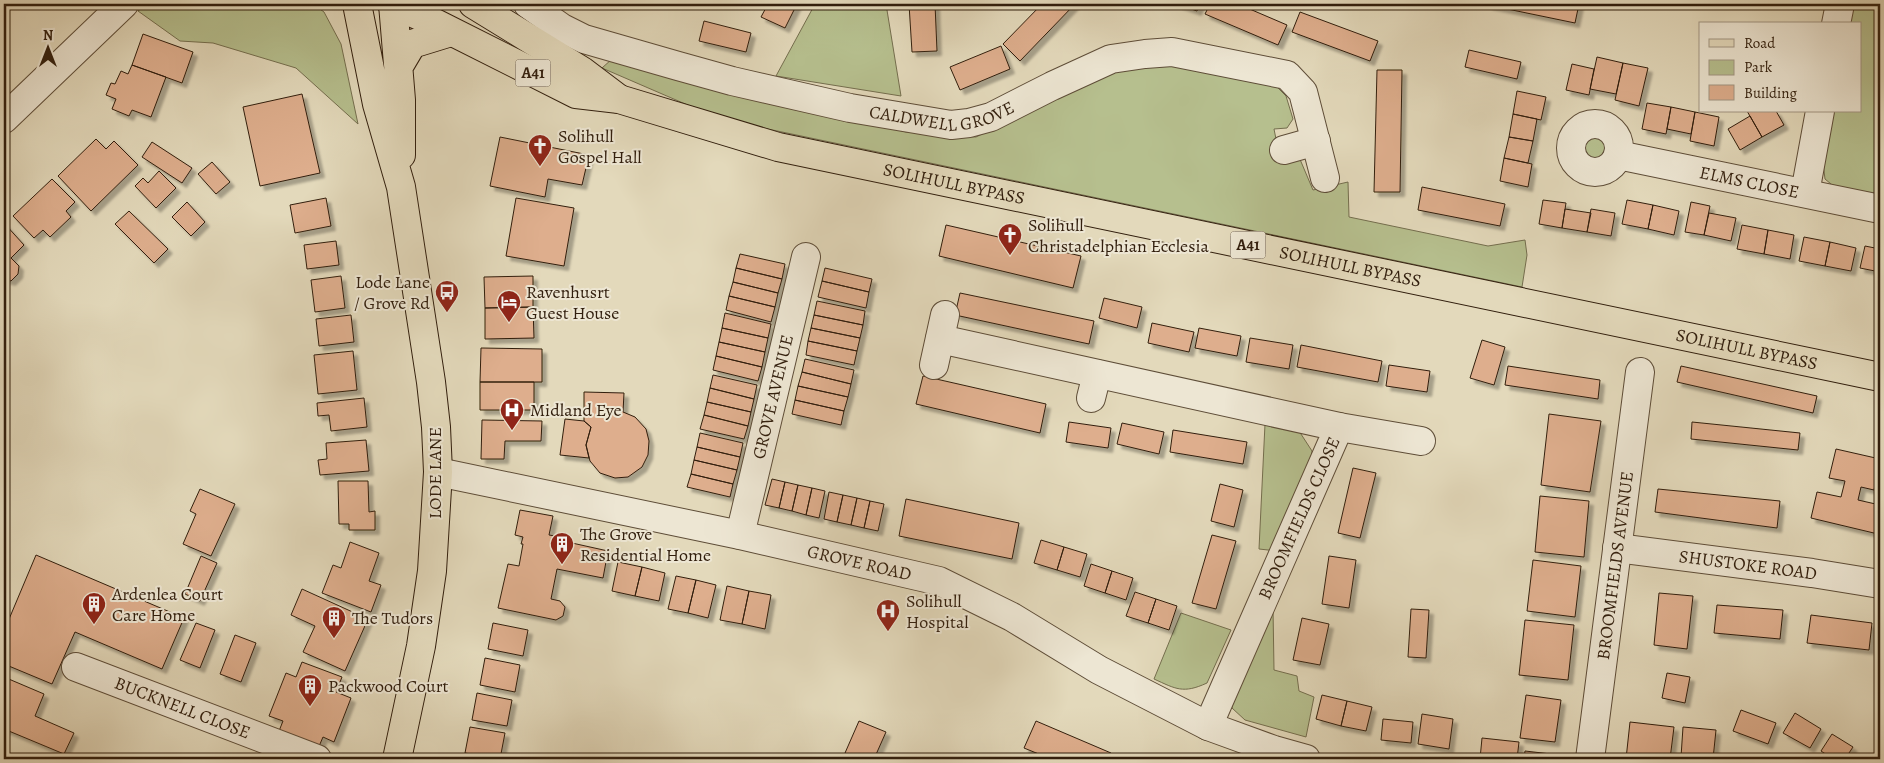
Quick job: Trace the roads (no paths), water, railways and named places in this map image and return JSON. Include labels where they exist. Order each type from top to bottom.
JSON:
[{"type":"main road","name":"LODE LANE","points":[[358,4],[377,104],[401,187],[431,382],[436,427],[438,472],[432,571],[424,627],[397,759]]},
{"type":"main road","name":"LODE LANE","points":[[393,4],[401,100],[401,187]]},
{"type":"main road","name":"SOLIHULL BYPASS","points":[[393,4],[576,94],[619,98],[778,147],[1880,377]]},
{"type":"main road","name":"SOLIHULL BYPASS","points":[[472,4],[582,71],[619,98]]},
{"type":"main road","points":[[399,66],[412,44],[451,32]]},
{"type":"street","points":[[4,119],[124,4]]},
{"type":"street","name":"CALDWELL GROVE","points":[[528,4],[562,28],[584,39],[660,61],[732,81],[841,106],[951,125],[969,123],[990,117],[1111,59],[1172,52],[1288,75],[1303,92],[1326,178]]},
{"type":"street","points":[[1836,22],[1840,4]]},
{"type":"street","points":[[1805,193],[1820,112]]},
{"type":"street","points":[[1284,150],[1316,142]]},
{"type":"street","name":"ELMS CLOSE","points":[[1618,155],[1880,209]]},
{"type":"street","name":"GROVE AVENUE","points":[[740,535],[806,257]]},
{"type":"street","name":"BROOMFIELDS CLOSE","points":[[940,340],[1094,386],[1339,427],[1208,726]]},
{"type":"street","name":"BROOMFIELDS AVENUE","points":[[1590,759],[1640,372]]},
{"type":"street","points":[[1339,427],[1421,441]]},
{"type":"street","name":"GROVE ROAD","points":[[438,472],[740,535],[939,581],[1012,617],[1099,670],[1208,726],[1274,750],[1306,759]]},
{"type":"street","name":"SHUSTOKE ROAD","points":[[1616,548],[1812,573],[1880,584]]},
{"type":"street","name":"BUCKNELL CLOSE","points":[[76,668],[316,759]]},
{"type":"place","name":"Solihull Gospel Hall","points":[[540,167]]},
{"type":"place","name":"Solihull Christadelphian Ecclesia","points":[[1010,256]]},
{"type":"place","name":"Lode Lane / Grove Rd","points":[[447,313]]},
{"type":"place","name":"Ravenhusrt Guest House","points":[[509,323]]},
{"type":"place","name":"Midland Eye","points":[[512,431]]},
{"type":"place","name":"The Grove Residential Home","points":[[562,565]]},
{"type":"place","name":"Ardenlea Court Care Home","points":[[94,625]]},
{"type":"place","name":"Solihull Hospital","points":[[888,632]]},
{"type":"place","name":"The Tudors","points":[[334,639]]},
{"type":"place","name":"Packwood Court","points":[[310,707]]}]
